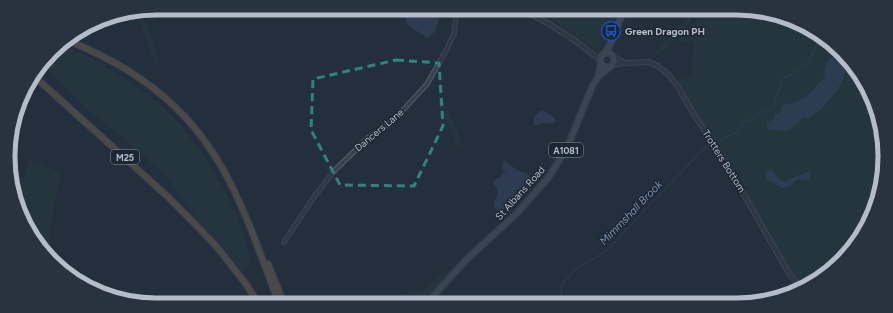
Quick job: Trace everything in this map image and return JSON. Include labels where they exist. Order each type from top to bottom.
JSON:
[{"type":"highway","points":[[72,42],[122,67],[136,76],[179,110],[205,140],[230,182],[252,232],[277,298]]},
{"type":"highway","name":"M25","points":[[38,80],[167,196],[217,246],[255,298]]},
{"type":"highway","points":[[252,232],[262,249],[282,298]]},
{"type":"highway","name":"M25","points":[[212,242],[250,298]]},
{"type":"main road","points":[[611,43],[614,62],[612,66],[605,67],[601,63],[601,58],[611,43],[622,15]]},
{"type":"main road","points":[[603,54],[608,53],[614,56]]},
{"type":"main road","name":"St Albans Road","points":[[432,298],[466,260],[517,213],[548,178],[567,148],[592,87],[598,77],[601,63]]},
{"type":"main road","name":"St Albans Road","points":[[598,77],[612,66]]},
{"type":"street","name":"Dancers Lane","points":[[284,242],[314,197],[334,171],[368,138],[394,120],[427,84],[454,34],[456,15]]},
{"type":"street","points":[[533,15],[544,20],[592,52],[603,54]]},
{"type":"street","points":[[592,52],[601,63]]},
{"type":"street","points":[[614,56],[624,63]]},
{"type":"street","name":"Trotters Bottom","points":[[612,66],[624,63],[649,62],[664,70],[678,87],[693,113],[714,143],[735,177],[788,272],[798,284]]},
{"type":"highlighted area","points":[[396,60],[439,63],[443,126],[414,186],[340,185],[311,130],[313,79]]},
{"type":"green space","points":[[143,15],[155,45],[157,52],[157,66],[156,66],[137,16]]},
{"type":"green space","points":[[545,15],[617,15],[599,51]]},
{"type":"green space","points":[[690,15],[695,15],[669,46],[658,55],[654,53]]},
{"type":"green space","points":[[701,15],[746,15],[773,20],[791,26],[823,44],[837,56],[849,70],[859,86],[867,102],[877,138],[878,166],[873,193],[867,211],[849,243],[837,257],[823,269],[807,279],[800,282],[792,275],[783,262],[743,187],[744,186],[739,176],[717,142],[715,143],[676,81],[691,77],[694,43],[683,42],[679,39]]},
{"type":"green space","points":[[67,47],[93,59],[119,75],[152,98],[177,121],[204,155],[238,217],[251,262],[244,272],[227,251],[201,224],[168,179],[129,142],[84,107],[46,67]]},
{"type":"green space","points":[[443,100],[462,142],[458,148],[438,103]]},
{"type":"green space","points":[[30,160],[61,173],[49,235],[51,251],[34,227],[26,211],[19,187],[22,182]]},
{"type":"green space","points":[[447,269],[450,273],[428,298],[393,298],[429,287]]},
{"type":"water","points":[[406,15],[439,15],[435,31],[427,38],[408,25],[405,17]]},
{"type":"water","points":[[832,57],[840,60],[845,65],[843,79],[829,100],[821,109],[808,119],[804,118],[790,129],[785,131],[768,130],[767,122],[775,119],[774,115],[781,112],[781,106],[799,101],[825,77],[824,71]]},
{"type":"water","points":[[543,110],[552,116],[556,121],[553,124],[542,123],[534,125],[536,116]]},
{"type":"water","points":[[504,160],[518,171],[526,173],[533,180],[524,189],[516,190],[516,196],[512,201],[498,211],[495,209],[494,202],[498,191],[493,183],[502,173],[506,172],[502,169]]},
{"type":"water","points":[[770,170],[784,182],[808,172],[811,173],[808,180],[798,179],[789,187],[785,188],[775,185],[767,179],[766,172]]},
{"type":"waterway","points":[[715,143],[737,132],[745,121],[751,120],[762,112],[771,109],[783,79],[810,60],[817,43],[819,42]]},
{"type":"waterway","name":"Mimmshall Brook","points":[[561,298],[562,284],[577,268],[605,252],[702,150],[712,144]]},
{"type":"place","name":"Green Dragon PH","points":[[611,31]]}]
